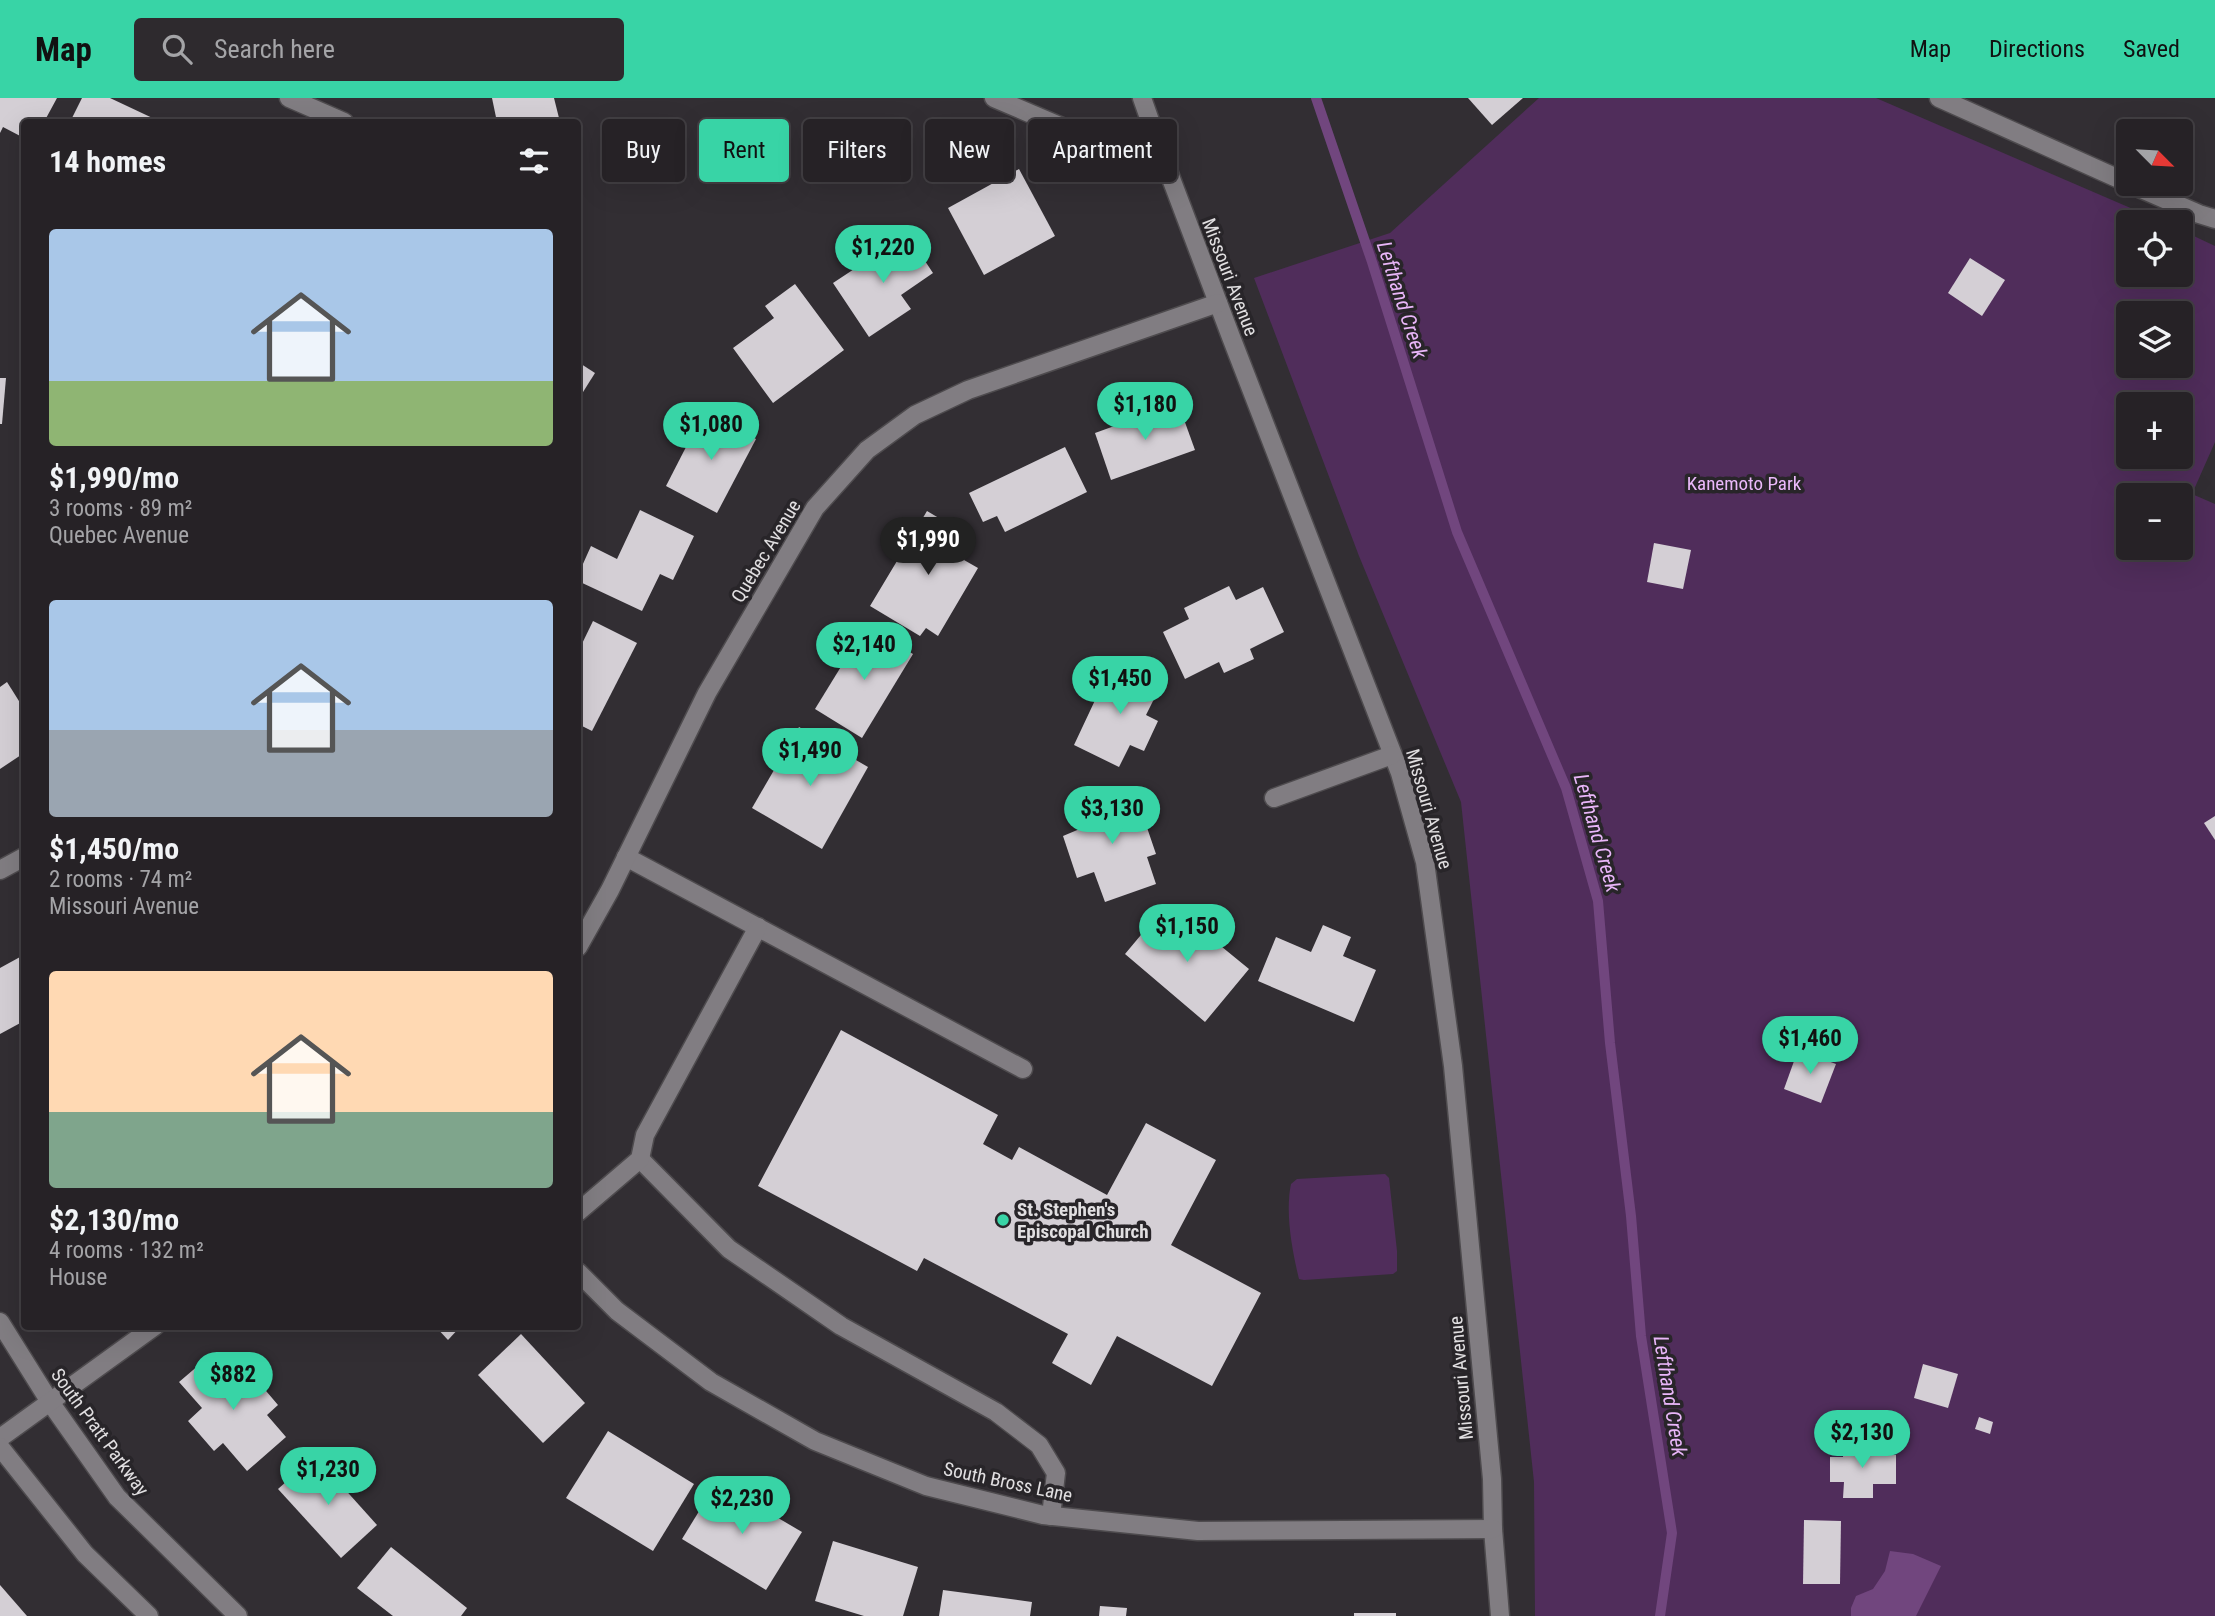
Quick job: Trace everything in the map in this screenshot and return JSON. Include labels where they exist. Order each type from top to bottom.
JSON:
[{"type":"street","points":[[289,98],[337,119]]},
{"type":"street","points":[[994,98],[1043,119]]},
{"type":"street","name":"Missouri Avenue","points":[[1142,98],[1149,119]]},
{"type":"street","points":[[1939,98],[2116,177]]},
{"type":"street","name":"Missouri Avenue","points":[[1172,182],[1400,773],[1425,862],[1453,1066],[1492,1479],[1500,1616]]},
{"type":"street","points":[[2158,196],[2215,219]]},
{"type":"street","name":"Quebec Avenue","points":[[581,941],[707,693],[815,508],[867,450],[915,415],[968,390],[1218,303]]},
{"type":"street","points":[[1274,798],[1392,755]]},
{"type":"street","points":[[626,857],[1023,1069]]},
{"type":"street","points":[[0,870],[21,859]]},
{"type":"street","points":[[581,1209],[640,1159],[645,1135],[758,927]]},
{"type":"street","points":[[640,1159],[729,1249],[841,1326],[996,1412],[1039,1445],[1056,1473],[1051,1516]]},
{"type":"street","name":"South Bross Lane","points":[[581,1275],[617,1311],[711,1382],[816,1441],[926,1486],[1051,1516],[1198,1531],[1493,1529]]},
{"type":"street","name":"South Pratt Parkway","points":[[0,1322],[50,1402],[117,1497],[237,1616]]},
{"type":"street","points":[[0,1438],[149,1330]]},
{"type":"street","points":[[0,1447],[85,1554],[149,1616]]},
{"type":"green space","name":"Kanemoto Park","points":[[1539,98],[1876,98],[2135,210],[2116,210],[2116,287],[2193,287],[2193,236],[2215,246],[2215,442],[2193,492],[2193,483],[2116,483],[2116,560],[2193,560],[2193,494],[2215,504],[2215,1616],[1535,1616],[1534,1482],[1461,802],[1359,556],[1254,278],[1390,233]]},
{"type":"green space","points":[[1385,1174],[1389,1178],[1397,1271],[1393,1274],[1299,1279],[1289,1219],[1291,1184],[1297,1179]]},
{"type":"shaded area","points":[[1890,1551],[1913,1554],[1941,1566],[1916,1616],[1851,1616],[1856,1596],[1873,1589],[1885,1571]]},
{"type":"building","points":[[0,98],[57,98],[46,119],[21,119],[21,136],[3,127],[0,133]]},
{"type":"building","points":[[82,98],[110,98],[155,119],[72,119]]},
{"type":"building","points":[[492,98],[554,98],[559,119],[496,119]]},
{"type":"building","points":[[1468,98],[1523,98],[1492,125]]},
{"type":"building","points":[[1019,169],[1055,236],[984,275],[948,208],[995,182],[1014,182],[1014,172]]},
{"type":"building","points":[[907,234],[933,273],[901,295],[911,309],[869,337],[833,283]]},
{"type":"building","points":[[1970,258],[2005,280],[1982,316],[1948,293]]},
{"type":"building","points":[[795,284],[844,350],[773,403],[733,348],[774,318],[765,306]]},
{"type":"building","points":[[581,364],[595,373],[581,395]]},
{"type":"building","points":[[0,378],[6,378],[2,424],[0,424]]},
{"type":"building","points":[[1178,403],[1195,450],[1111,480],[1095,433]]},
{"type":"building","points":[[704,412],[756,439],[717,513],[666,486]]},
{"type":"building","points":[[1065,447],[1087,492],[1005,532],[997,516],[983,522],[969,493]]},
{"type":"building","points":[[640,510],[694,536],[673,580],[660,574],[642,611],[581,582],[581,568],[591,546],[617,559]]},
{"type":"building","points":[[927,511],[976,540],[964,560],[978,568],[938,636],[926,628],[920,636],[870,606]]},
{"type":"building","points":[[1654,543],[1691,550],[1683,589],[1647,582]]},
{"type":"building","points":[[1229,586],[1236,600],[1263,587],[1284,632],[1250,649],[1254,659],[1224,673],[1219,662],[1185,679],[1163,632],[1189,619],[1184,608]]},
{"type":"building","points":[[593,621],[637,643],[592,731],[581,726],[581,646]]},
{"type":"building","points":[[866,626],[913,654],[862,738],[815,709]]},
{"type":"building","points":[[1113,662],[1161,685],[1146,715],[1158,721],[1144,751],[1130,745],[1119,767],[1074,745]]},
{"type":"building","points":[[7,682],[21,704],[21,755],[0,769],[0,687]]},
{"type":"building","points":[[799,727],[868,767],[822,849],[752,808]]},
{"type":"building","points":[[1122,788],[1131,814],[1141,810],[1156,854],[1147,857],[1156,884],[1105,902],[1094,872],[1077,878],[1063,836],[1082,828],[1074,805]]},
{"type":"building","points":[[2215,816],[2215,840],[2204,823]]},
{"type":"building","points":[[1161,911],[1182,928],[1189,920],[1249,969],[1205,1022],[1125,954]]},
{"type":"building","points":[[1323,925],[1351,937],[1343,956],[1376,970],[1354,1022],[1258,981],[1276,937],[1311,952]]},
{"type":"building","points":[[20,957],[21,1023],[0,1034],[0,968]]},
{"type":"building","name":"St. Stephen's Episcopal Church","points":[[841,1030],[998,1115],[983,1144],[1012,1160],[1019,1147],[1107,1195],[1146,1123],[1216,1160],[1171,1245],[1261,1293],[1212,1386],[1117,1336],[1091,1385],[1052,1363],[1068,1334],[924,1258],[917,1271],[758,1186]]},
{"type":"building","points":[[1798,1050],[1836,1064],[1821,1103],[1784,1089]]},
{"type":"building","points":[[439,1330],[457,1330],[448,1340]]},
{"type":"building","points":[[521,1334],[585,1403],[543,1443],[478,1375]]},
{"type":"building","points":[[213,1353],[238,1382],[250,1372],[278,1405],[267,1415],[286,1437],[247,1471],[223,1443],[214,1451],[188,1421],[202,1408],[179,1382]]},
{"type":"building","points":[[1923,1364],[1958,1374],[1948,1408],[1914,1398]]},
{"type":"building","points":[[1979,1417],[1993,1422],[1990,1434],[1975,1429]]},
{"type":"building","points":[[608,1431],[694,1484],[653,1551],[566,1498]]},
{"type":"building","points":[[1844,1442],[1871,1442],[1871,1455],[1896,1455],[1896,1484],[1873,1484],[1873,1498],[1843,1498],[1844,1482],[1830,1482],[1830,1457],[1843,1457]]},
{"type":"building","points":[[315,1456],[377,1525],[341,1558],[278,1489]]},
{"type":"building","points":[[717,1482],[802,1532],[766,1590],[682,1539]]},
{"type":"building","points":[[1804,1520],[1841,1521],[1840,1584],[1803,1584]]},
{"type":"building","points":[[833,1541],[918,1567],[903,1616],[864,1616],[815,1601]]},
{"type":"building","points":[[391,1547],[467,1608],[461,1616],[393,1616],[357,1588]]},
{"type":"building","points":[[0,1585],[27,1616],[0,1616]]},
{"type":"building","points":[[943,1590],[1032,1602],[1030,1616],[939,1616]]},
{"type":"building","points":[[1100,1606],[1127,1608],[1126,1616],[1099,1616]]},
{"type":"building","points":[[1354,1613],[1396,1613],[1396,1616],[1354,1616]]},
{"type":"waterway","name":"Lefthand Creek","points":[[1316,98],[1372,262],[1457,532],[1566,788],[1598,901],[1641,1336],[1672,1533],[1660,1616]]},
{"type":"place","name":"St. Stephen's Episcopal Church","points":[[1003,1220]]}]
